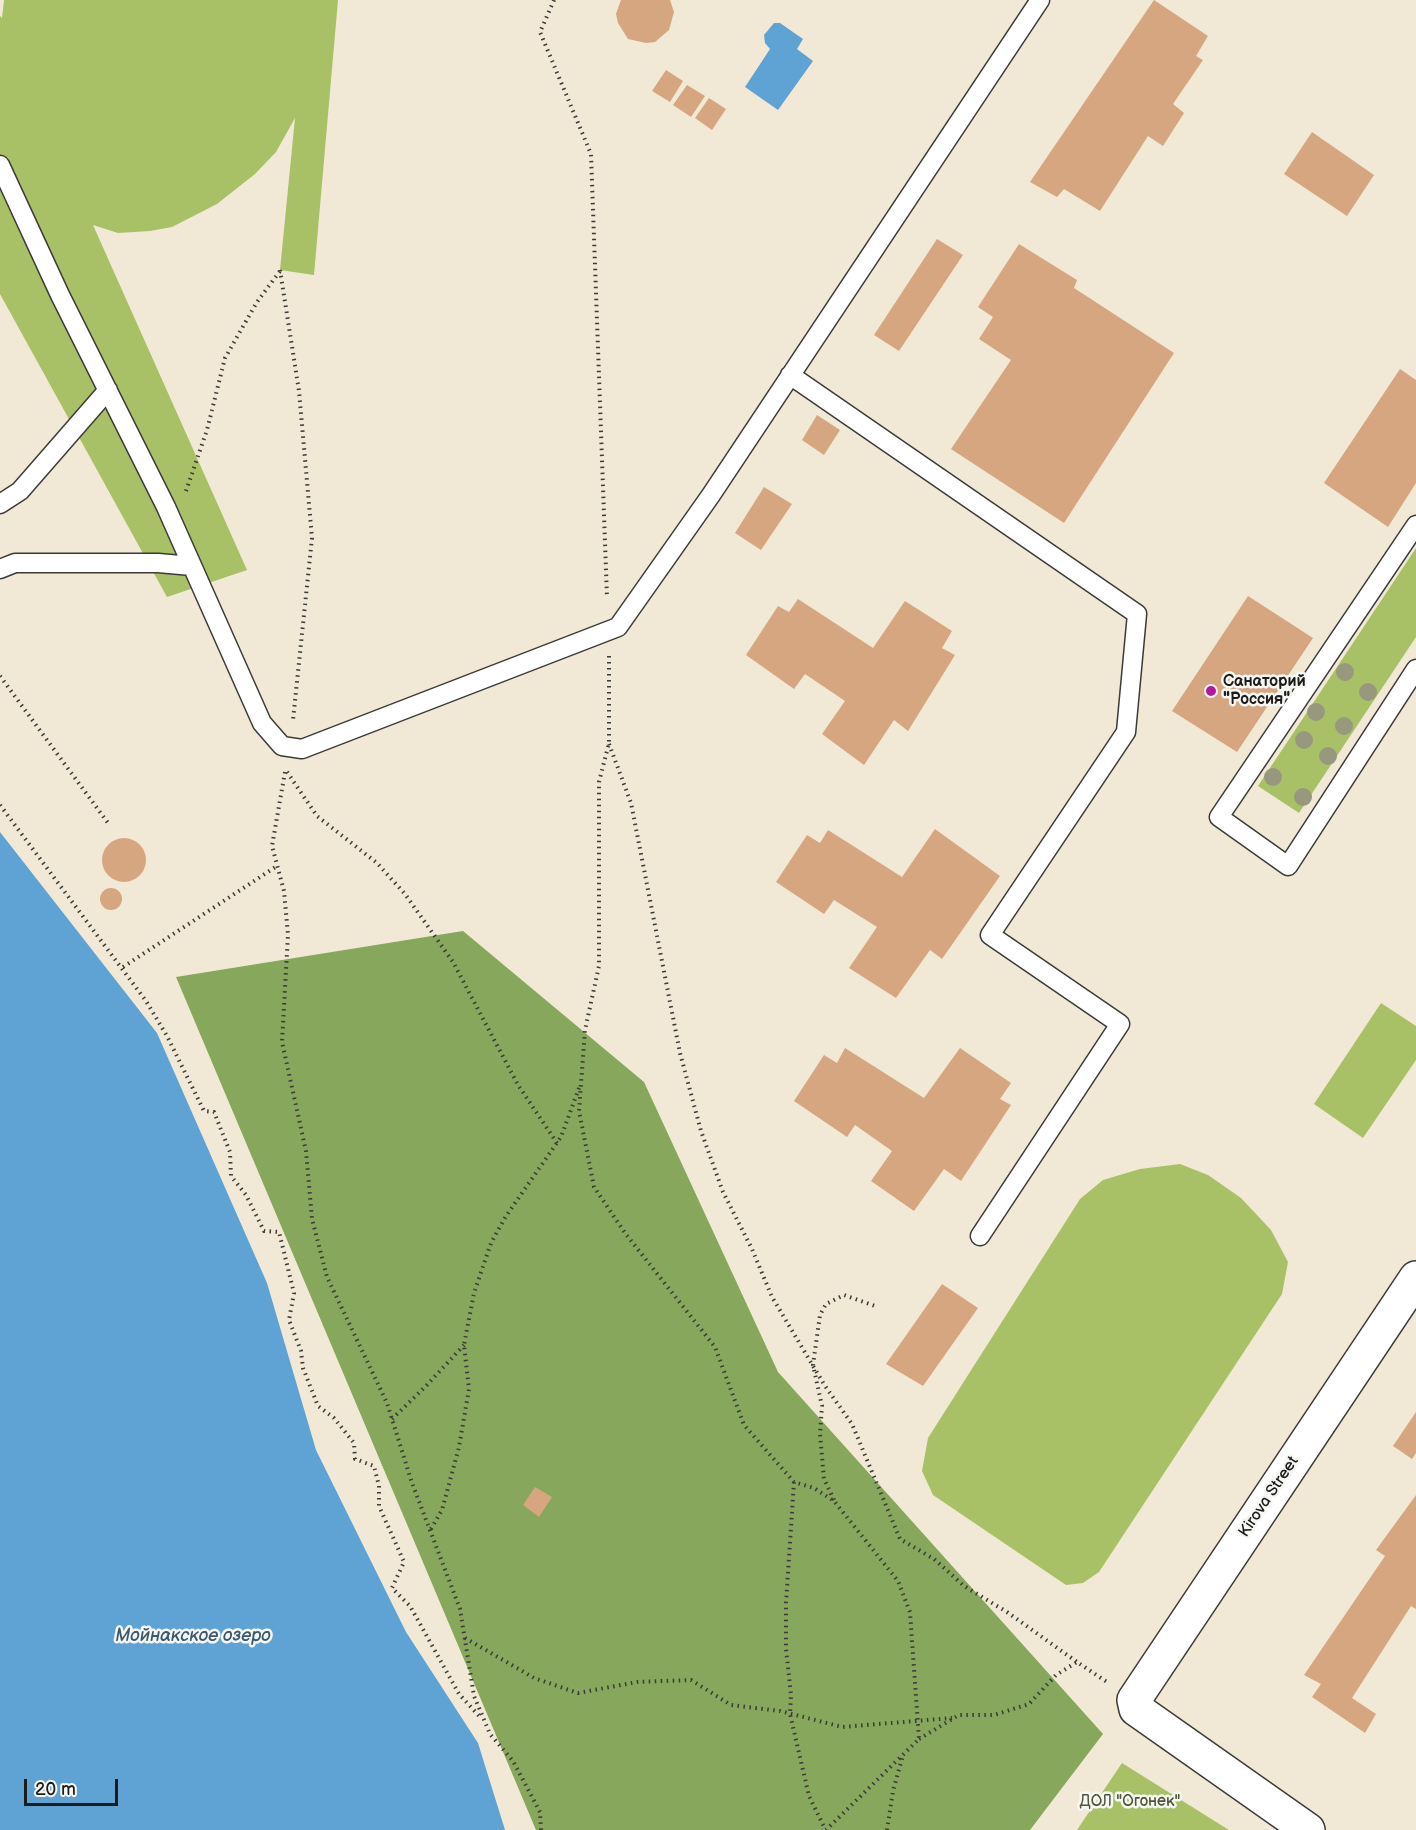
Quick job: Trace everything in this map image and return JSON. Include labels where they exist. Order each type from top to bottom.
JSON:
[{"type":"street","name":"Kirova Street","points":[[1140,1707],[1416,1278]]},
{"type":"street","points":[[1140,1707],[1308,1830]]},
{"type":"lane","points":[[0,165],[178,534],[262,723],[282,746],[302,749],[618,627],[790,375],[1040,0]]},
{"type":"lane","points":[[790,375],[1137,614],[1126,732],[990,935],[1120,1024],[980,1236]]},
{"type":"lane","points":[[0,504],[20,491],[108,390]]},
{"type":"lane","points":[[1416,525],[1219,818],[1288,866],[1416,669]]},
{"type":"lane","points":[[0,569],[15,563],[158,563],[192,566]]},
{"type":"path","points":[[554,0],[540,32],[591,154],[609,630],[609,743],[599,782],[599,966],[585,1030],[579,1111],[594,1187],[625,1233],[715,1347],[744,1425],[794,1482],[814,1488],[834,1501]]},
{"type":"path","points":[[178,534],[186,488],[207,430],[225,358],[257,302],[280,270],[299,391],[312,538],[293,720],[288,746]]},
{"type":"path","points":[[0,676],[108,823]]},
{"type":"path","points":[[609,743],[631,803],[680,1053],[701,1131],[723,1192],[752,1249],[772,1298],[852,1424],[900,1539],[934,1559],[964,1586],[1007,1612],[1140,1707]]},
{"type":"path","points":[[541,1830],[540,1812],[513,1761],[490,1734],[474,1696],[460,1609],[387,1403],[327,1277],[312,1219],[306,1151],[282,1042],[288,935],[284,891],[272,846],[285,769],[317,816],[377,863],[405,894],[453,962],[519,1085],[557,1143]]},
{"type":"path","points":[[0,805],[100,942],[123,967],[167,1036],[204,1111],[214,1112],[230,1152],[231,1176],[246,1195],[264,1231],[279,1232],[294,1293],[289,1320],[301,1351],[303,1368],[318,1406],[334,1418],[354,1443],[356,1459],[374,1466],[379,1486],[379,1506],[404,1562],[392,1588],[410,1606],[459,1694],[484,1721]]},
{"type":"path","points":[[123,967],[277,866]]},
{"type":"path","points":[[431,1530],[442,1510],[459,1447],[469,1389],[464,1345],[474,1293],[491,1243],[506,1216],[557,1143],[581,1083]]},
{"type":"path","points":[[878,1307],[844,1295],[826,1304],[820,1315],[813,1365],[822,1406],[820,1434],[824,1479],[834,1501],[898,1581],[910,1612],[919,1739]]},
{"type":"path","points":[[392,1419],[464,1345]]},
{"type":"path","points":[[794,1482],[786,1604],[790,1714],[809,1796],[825,1830],[919,1739],[959,1715],[994,1716],[1029,1704],[1056,1675],[1077,1662]]},
{"type":"path","points":[[464,1637],[534,1678],[578,1693],[636,1682],[691,1680],[731,1706],[790,1714],[842,1727],[952,1718]]},
{"type":"path","points":[[888,1830],[893,1791],[903,1754]]},
{"type":"green space","points":[[4,0],[338,0],[314,275],[280,270],[295,118],[276,152],[255,174],[217,204],[172,227],[150,231],[118,233],[93,225],[247,570],[167,597],[0,294],[0,16],[2,18]]},
{"type":"green space","points":[[1416,548],[1416,637],[1299,813],[1258,786]]},
{"type":"green space","points":[[463,931],[644,1082],[778,1372],[1103,1734],[1030,1830],[536,1830],[176,977]]},
{"type":"green space","points":[[1381,1003],[1416,1026],[1416,1060],[1363,1138],[1314,1104]]},
{"type":"green space","points":[[1180,1164],[1208,1175],[1241,1198],[1271,1230],[1288,1262],[1282,1294],[1099,1572],[1083,1583],[1066,1585],[933,1495],[922,1471],[928,1438],[1080,1199],[1103,1180],[1140,1169]]},
{"type":"green space","name":"ДОЛ \"Огонек\"","points":[[1122,1763],[1229,1830],[1077,1830]]},
{"type":"water","points":[[774,23],[780,23],[803,39],[797,49],[813,61],[778,110],[745,87],[770,49],[765,43],[764,35]]},
{"type":"water","name":"Мойнакское озеро","points":[[0,832],[157,1033],[267,1283],[316,1450],[406,1632],[478,1743],[505,1830],[0,1830]]},
{"type":"building","points":[[621,0],[670,0],[674,12],[669,30],[655,42],[646,43],[628,39],[618,23],[616,14]]},
{"type":"building","points":[[1154,0],[1208,36],[1196,56],[1203,60],[1173,104],[1184,113],[1163,146],[1148,136],[1100,211],[1064,189],[1057,197],[1030,182]]},
{"type":"building","points":[[666,70],[683,81],[670,102],[652,91]]},
{"type":"building","points":[[687,85],[705,96],[691,117],[673,105]]},
{"type":"building","points":[[709,98],[726,109],[712,130],[695,118]]},
{"type":"building","points":[[1312,132],[1374,175],[1347,216],[1284,174]]},
{"type":"building","points":[[937,239],[963,255],[899,351],[874,335]]},
{"type":"building","points":[[1019,244],[1077,280],[1074,288],[1174,353],[1064,523],[951,449],[1011,360],[979,339],[993,317],[978,307]]},
{"type":"building","points":[[1400,369],[1416,380],[1416,483],[1388,527],[1324,483]]},
{"type":"building","points":[[817,415],[840,430],[824,455],[802,440]]},
{"type":"building","points":[[764,487],[792,504],[761,550],[735,533]]},
{"type":"building","points":[[1248,596],[1313,638],[1237,752],[1172,711]]},
{"type":"building","points":[[798,599],[873,648],[905,601],[952,631],[942,648],[955,655],[908,731],[894,720],[864,765],[822,734],[845,701],[805,674],[794,689],[746,655],[778,606],[789,612]]},
{"type":"building","points":[[935,829],[1000,876],[942,959],[930,950],[896,998],[849,968],[877,927],[834,900],[824,914],[776,882],[807,835],[820,843],[828,830],[902,877]]},
{"type":"building","points":[[124,838],[139,845],[146,860],[139,875],[124,882],[109,875],[102,860],[109,845]]},
{"type":"building","points":[[111,888],[119,891],[122,899],[119,907],[111,910],[103,907],[100,899],[103,891]]},
{"type":"building","points":[[845,1048],[924,1098],[960,1048],[1011,1083],[1000,1099],[1011,1105],[961,1181],[944,1169],[914,1211],[871,1181],[892,1151],[855,1125],[847,1137],[794,1101],[824,1055],[837,1063]]},
{"type":"building","points":[[942,1284],[978,1308],[923,1386],[886,1364]]},
{"type":"building","points":[[1416,1412],[1416,1453],[1412,1459],[1393,1446]]},
{"type":"building","points":[[535,1487],[552,1497],[539,1517],[523,1505]]},
{"type":"building","points":[[1416,1495],[1416,1609],[1411,1606],[1352,1698],[1376,1714],[1365,1733],[1312,1697],[1321,1684],[1304,1675],[1385,1556],[1376,1550]]},
{"type":"place","name":"Санаторий \"Россия\"","points":[[1211,691]]}]
